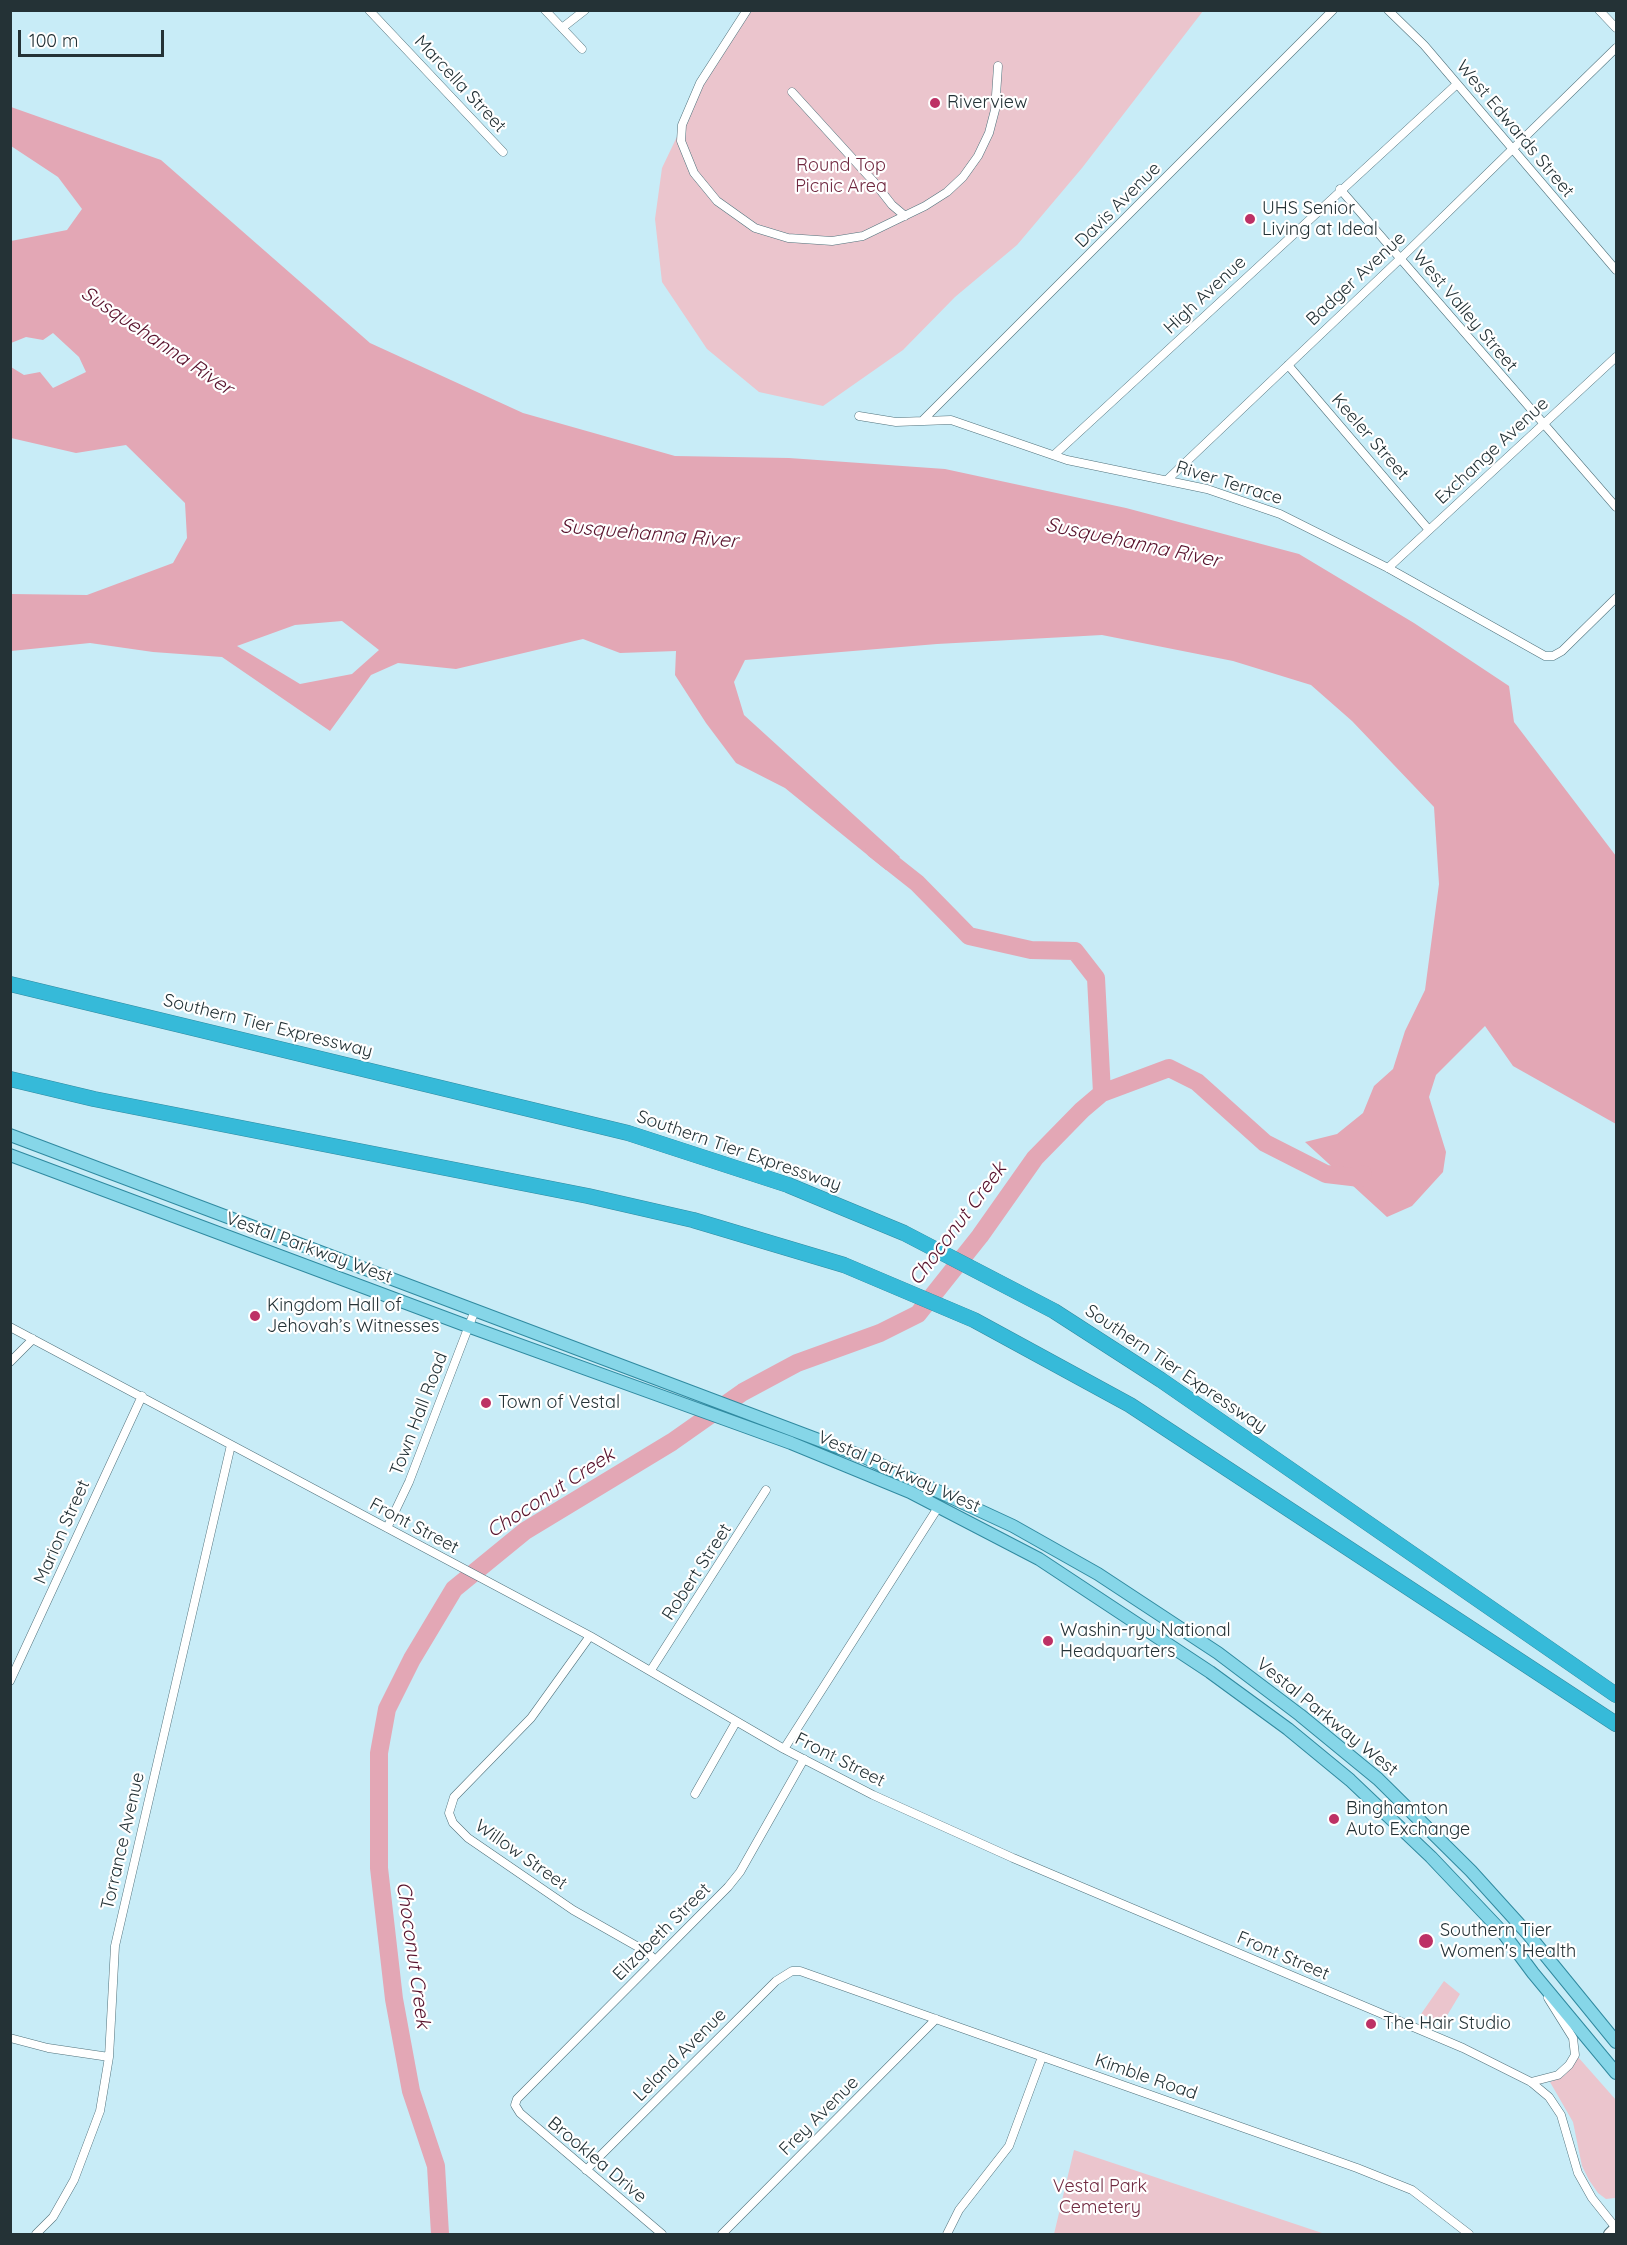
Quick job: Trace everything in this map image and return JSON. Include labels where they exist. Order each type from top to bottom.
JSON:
[{"type":"highway","name":"Southern Tier Expressway","points":[[10,984],[628,1133],[788,1185],[904,1233],[1054,1311],[1161,1380],[1617,1695]]},
{"type":"highway","points":[[10,1078],[94,1099],[693,1220],[844,1265],[974,1320],[1130,1405],[1617,1724]]},
{"type":"main road","name":"Vestal Parkway West","points":[[10,1135],[864,1457],[1013,1526],[1098,1574],[1218,1653],[1300,1715],[1378,1779],[1471,1871],[1528,1934],[1617,2042]]},
{"type":"main road","name":"Vestal Parkway West","points":[[10,1155],[802,1448],[939,1506],[1039,1559],[1210,1672],[1288,1729],[1350,1780],[1431,1857],[1504,1935],[1617,2073]]},
{"type":"street","name":"Marcella Street","points":[[369,10],[503,152]]},
{"type":"street","points":[[545,10],[582,49]]},
{"type":"street","points":[[562,28],[585,10]]},
{"type":"street","points":[[747,10],[700,83],[682,125],[681,141],[694,173],[717,201],[755,228],[788,238],[811,241],[848,239],[875,231],[947,192],[963,177],[978,156],[995,110],[998,66]]},
{"type":"street","name":"Davis Avenue","points":[[923,420],[1333,10]]},
{"type":"street","name":"West Edwards Street","points":[[1388,10],[1424,45],[1617,270]]},
{"type":"street","points":[[1599,10],[1617,28]]},
{"type":"street","name":"Badger Avenue","points":[[1167,480],[1401,258],[1617,48]]},
{"type":"street","name":"High Avenue","points":[[1054,455],[1340,189],[1457,84]]},
{"type":"street","points":[[792,92],[892,205],[905,216]]},
{"type":"street","name":"West Valley Street","points":[[1340,189],[1617,507]]},
{"type":"street","name":"Exchange Avenue","points":[[1388,568],[1617,357]]},
{"type":"street","name":"Keeler Street","points":[[1288,365],[1430,530]]},
{"type":"street","name":"River Terrace","points":[[859,416],[875,421],[951,420],[1054,455],[1208,489],[1280,514],[1388,568],[1540,655],[1553,656],[1562,651],[1617,598]]},
{"type":"street","name":"Town Hall Road","points":[[387,1528],[409,1482],[475,1310]]},
{"type":"street","name":"Front Street","points":[[10,1327],[590,1636],[784,1749],[873,1795],[1013,1858],[1463,2048],[1531,2082],[1549,2097],[1561,2115],[1578,2173],[1592,2198],[1616,2227]]},
{"type":"street","points":[[10,1362],[33,1339]]},
{"type":"street","name":"Marion Street","points":[[10,1681],[141,1396]]},
{"type":"street","name":"Torrance Avenue","points":[[36,2235],[53,2217],[74,2180],[100,2111],[109,2057],[115,1946],[231,1445]]},
{"type":"street","name":"Robert Street","points":[[651,1670],[766,1490]]},
{"type":"street","points":[[784,1749],[939,1506]]},
{"type":"street","name":"Willow Street","points":[[590,1636],[531,1718],[459,1791],[452,1801],[449,1813],[453,1823],[468,1838],[573,1910],[647,1952],[656,1960]]},
{"type":"street","points":[[696,1794],[736,1722]]},
{"type":"street","name":"Elizabeth Street","points":[[515,2105],[517,2099],[740,1872],[804,1759]]},
{"type":"street","name":"Leland Avenue","points":[[586,2170],[776,1981],[792,1971],[800,1971]]},
{"type":"street","name":"Kimble Road","points":[[800,1971],[1292,2144],[1412,2190],[1469,2235]]},
{"type":"street","points":[[1531,2082],[1558,2074],[1575,2055],[1573,2038],[1533,1973]]},
{"type":"street","name":"Frey Avenue","points":[[722,2235],[936,2019]]},
{"type":"street","points":[[10,2038],[48,2048],[109,2057]]},
{"type":"street","points":[[947,2235],[959,2210],[1009,2146],[1042,2057]]},
{"type":"street","name":"Brooklea Drive","points":[[515,2105],[519,2113],[537,2129],[662,2235]]},
{"type":"street","points":[[1610,2235],[1616,2227]]},
{"type":"green space","name":"Round Top Picnic Area","points":[[747,11],[1203,11],[1082,168],[1017,245],[955,297],[903,350],[823,406],[759,392],[707,349],[662,282],[655,219],[662,168],[716,55]]},
{"type":"green space","points":[[1444,1981],[1460,1994],[1442,2024],[1421,2014]]},
{"type":"green space","points":[[1578,2057],[1616,2100],[1615,2198],[1606,2199],[1598,2193],[1589,2180],[1582,2166],[1573,2122],[1550,2082],[1565,2075]]},
{"type":"green space","name":"Vestal Park Cemetery","points":[[1074,2150],[1325,2234],[1054,2234]]},
{"type":"water","name":"Susquehanna River","points":[[11,107],[161,160],[370,343],[523,413],[675,456],[789,458],[945,469],[1126,508],[1299,554],[1414,623],[1509,686],[1514,722],[1616,856],[1616,1124],[1513,1066],[1485,1026],[1436,1075],[1429,1097],[1446,1152],[1443,1172],[1412,1206],[1387,1217],[1305,1142],[1337,1134],[1363,1113],[1374,1086],[1393,1069],[1405,1031],[1425,990],[1439,884],[1434,807],[1352,721],[1311,685],[1233,661],[1102,635],[937,644],[745,660],[734,682],[744,715],[900,857],[886,870],[785,788],[736,763],[706,723],[675,675],[676,651],[620,653],[583,639],[456,669],[398,663],[371,675],[330,731],[222,657],[153,652],[90,643],[11,651],[11,594],[87,595],[173,563],[187,538],[185,503],[126,445],[76,453],[11,438],[11,367],[24,375],[40,372],[53,388],[86,372],[79,357],[53,333],[43,340],[26,337],[11,343],[11,241],[67,230],[82,209],[58,177],[11,146]],"holes":[[[342,621],[379,650],[352,674],[300,684],[237,646],[295,625]]]},
{"type":"waterway","name":"Choconut Creek","points":[[440,2234],[436,2166],[411,2091],[394,1999],[379,1868],[379,1753],[387,1709],[412,1659],[454,1589],[525,1531],[672,1442],[743,1392],[797,1363],[880,1333],[918,1314],[980,1236],[1035,1158],[1102,1093],[1096,978],[1075,951],[1031,950],[969,936],[917,883],[874,849]]},
{"type":"waterway","name":"Choconut Creek","points":[[1102,1093],[1169,1068],[1197,1082],[1265,1143],[1326,1174],[1360,1178],[1363,1174]]},
{"type":"place","name":"Riverview","points":[[935,103]]},
{"type":"place","name":"UHS Senior Living at Ideal","points":[[1250,219]]},
{"type":"place","name":"Kingdom Hall of Jehovah’s Witnesses","points":[[255,1316]]},
{"type":"place","name":"Town of Vestal","points":[[486,1403]]},
{"type":"place","name":"Washin-ryu National Headquarters","points":[[1048,1641]]},
{"type":"place","name":"Binghamton Auto Exchange","points":[[1334,1819]]},
{"type":"place","name":"Southern Tier Women's Health","points":[[1426,1941]]},
{"type":"place","name":"The Hair Studio","points":[[1371,2024]]}]
